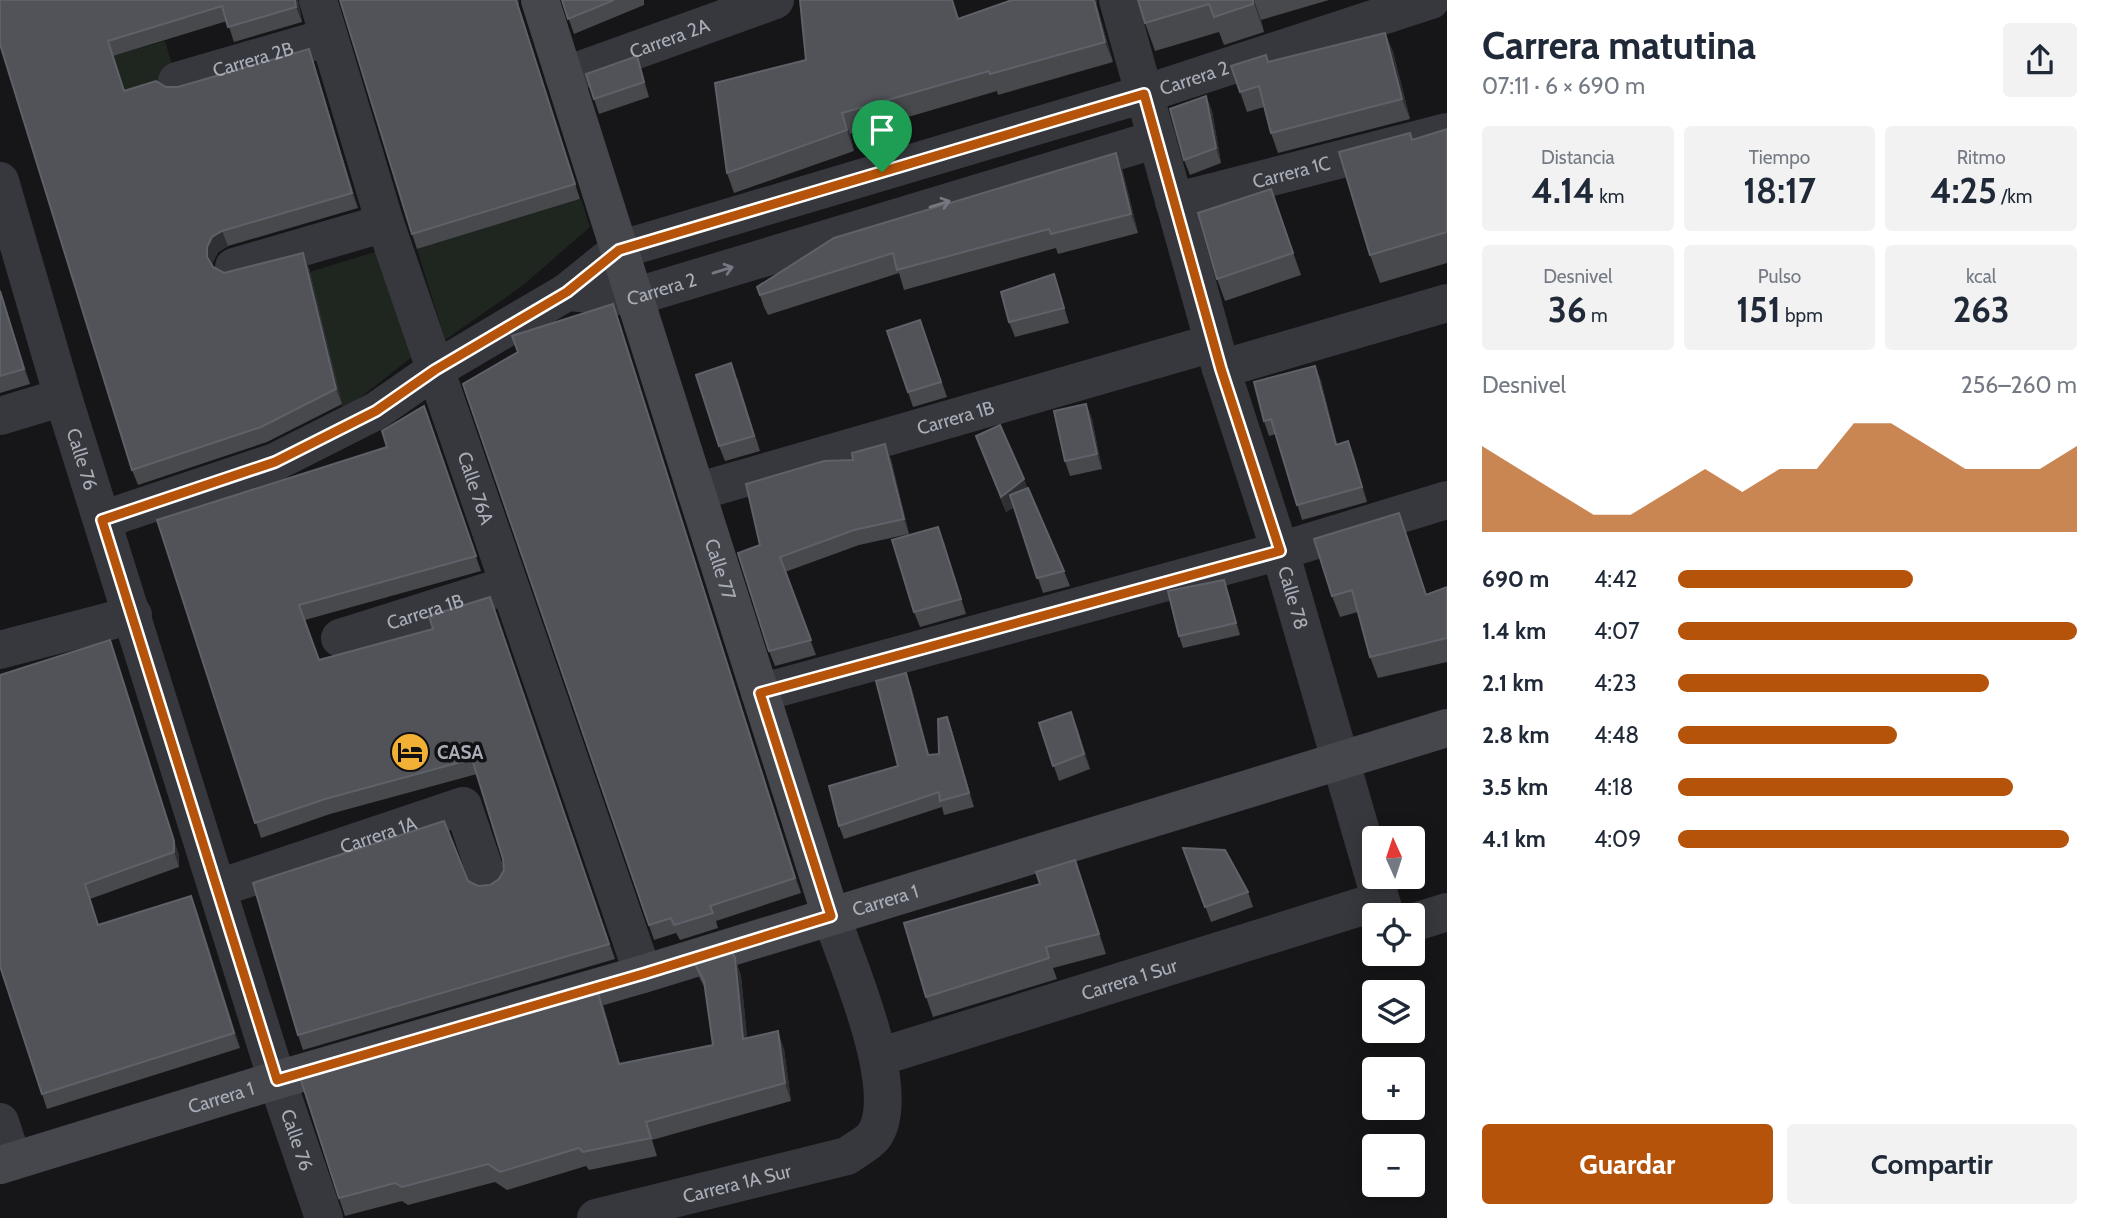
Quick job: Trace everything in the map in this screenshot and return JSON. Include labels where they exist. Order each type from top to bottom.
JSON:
[{"type":"street","name":"Calle 76A","points":[[318,0],[385,223],[643,974]]},
{"type":"street","name":"Calle 77","points":[[540,0],[831,916],[879,1057],[884,1109],[874,1136]]},
{"type":"street","name":"Carrera 2A","points":[[564,76],[775,0]]},
{"type":"street","name":"Calle 78","points":[[1118,0],[1217,356],[1280,551],[1381,903]]},
{"type":"street","name":"Carrera 2","points":[[102,520],[275,462],[376,411],[435,370],[567,292],[619,250],[1144,94],[1431,0]]},
{"type":"street","name":"Carrera 2B","points":[[177,82],[329,37]]},
{"type":"street","name":"Carrera 1C","points":[[1174,202],[1447,132]]},
{"type":"street","name":"Carrera 2","points":[[567,292],[634,297],[1157,139]]},
{"type":"street","name":"Calle 76","points":[[0,181],[63,397],[277,1080],[324,1218]]},
{"type":"street","points":[[234,267],[385,223]]},
{"type":"street","name":"Carrera 1B","points":[[696,492],[1217,356],[1447,303]]},
{"type":"street","points":[[0,416],[63,397]]},
{"type":"street","points":[[760,693],[1280,551],[1447,500]]},
{"type":"street","name":"Carrera 1B","points":[[340,638],[509,586]]},
{"type":"street","points":[[0,650],[133,615]]},
{"type":"street","name":"Carrera 1","points":[[6,1163],[277,1080],[643,974],[1447,728]]},
{"type":"street","name":"Carrera 1A","points":[[219,888],[463,806],[488,880]]},
{"type":"street","points":[[1425,919],[1447,912]]},
{"type":"street","name":"Carrera 1 Sur","points":[[879,1057],[1362,914]]},
{"type":"street","points":[[0,1122],[6,1163]]},
{"type":"street","name":"Carrera 1A Sur","points":[[596,1218],[847,1156],[874,1136]]},
{"type":"shaded area","points":[[165,41],[177,81],[129,107],[113,56]]},
{"type":"shaded area","points":[[581,199],[590,227],[522,286],[445,340],[417,249]]},
{"type":"shaded area","points":[[384,249],[412,357],[343,411],[310,272]]},
{"type":"building","points":[[0,0],[295,0],[296,7],[228,27],[222,6],[108,41],[124,91],[156,81],[166,87],[178,87],[309,49],[352,193],[222,231],[212,237],[207,247],[207,257],[213,267],[224,273],[303,253],[336,389],[261,427],[132,470],[0,44]]},
{"type":"building","points":[[340,0],[516,0],[575,184],[412,234]]},
{"type":"building","points":[[562,0],[614,0],[568,19]]},
{"type":"building","points":[[800,0],[952,0],[958,19],[1012,0],[1094,0],[1105,42],[990,74],[989,71],[842,113],[847,130],[727,173],[715,83],[806,60]]},
{"type":"building","points":[[1138,0],[1253,0],[1253,4],[1214,17],[1209,4],[1145,23]]},
{"type":"building","points":[[1385,33],[1402,99],[1271,133],[1259,86],[1240,92],[1231,66],[1266,55],[1268,62]]},
{"type":"building","points":[[637,56],[644,82],[594,99],[586,74]]},
{"type":"building","points":[[1206,96],[1216,148],[1184,160],[1170,109]]},
{"type":"building","points":[[1447,129],[1447,232],[1370,255],[1339,152],[1410,133],[1412,140]]},
{"type":"building","points":[[1116,153],[1131,214],[1051,234],[1049,229],[897,270],[893,253],[760,295],[757,287],[834,238]]},
{"type":"building","points":[[1271,189],[1293,253],[1217,279],[1198,213]]},
{"type":"building","points":[[1054,274],[1064,308],[1009,322],[1001,292]]},
{"type":"building","points":[[0,291],[24,369],[0,376]]},
{"type":"building","points":[[613,304],[795,878],[710,906],[713,913],[674,925],[671,918],[649,925],[463,384],[518,352],[512,336]]},
{"type":"building","points":[[920,320],[941,382],[908,392],[887,331]]},
{"type":"building","points":[[731,363],[754,436],[719,446],[696,375]]},
{"type":"building","points":[[1315,366],[1336,445],[1348,441],[1362,487],[1297,505],[1271,419],[1264,421],[1254,382]]},
{"type":"building","points":[[1086,404],[1097,454],[1065,461],[1054,411]]},
{"type":"building","points":[[424,406],[476,556],[299,605],[319,660],[433,629],[429,616],[490,597],[609,944],[298,1035],[253,883],[444,821],[468,881],[478,886],[490,885],[499,879],[504,870],[503,859],[472,759],[325,799],[255,823],[157,520],[387,447],[382,431]]},
{"type":"building","points":[[1000,425],[1024,479],[1001,497],[976,436]]},
{"type":"building","points":[[885,444],[904,519],[854,530],[780,557],[811,640],[769,651],[738,553],[760,545],[746,484],[824,461],[853,460],[852,453]]},
{"type":"building","points":[[1028,488],[1064,571],[1037,578],[1010,495]]},
{"type":"building","points":[[1399,513],[1426,595],[1447,587],[1447,638],[1370,657],[1352,590],[1332,596],[1314,539]]},
{"type":"building","points":[[938,527],[961,599],[914,612],[892,540]]},
{"type":"building","points":[[1224,580],[1236,623],[1179,636],[1168,591]]},
{"type":"building","points":[[110,640],[174,841],[174,852],[85,884],[98,925],[191,896],[234,1033],[42,1094],[0,966],[0,675]]},
{"type":"building","points":[[906,673],[928,755],[939,754],[938,719],[947,717],[969,793],[940,801],[939,792],[839,826],[829,786],[898,766],[876,681]]},
{"type":"building","points":[[1071,712],[1084,754],[1053,766],[1039,723]]},
{"type":"building","points":[[1183,848],[1225,850],[1248,892],[1205,907]]},
{"type":"building","points":[[1075,860],[1099,934],[1046,947],[1049,958],[926,997],[904,923],[1040,884],[1036,872]]},
{"type":"building","points":[[731,950],[735,958],[743,1039],[778,1031],[785,1083],[646,1122],[651,1138],[583,1152],[579,1148],[500,1172],[488,1164],[402,1187],[395,1183],[339,1198],[300,1077],[597,990],[619,1064],[713,1045],[704,981],[694,962]]},
{"type":"place","name":"CASA","points":[[410,752]]},
{"type":"route","points":[[1144,94],[1221,369],[1280,551],[760,693],[831,916],[643,974],[277,1080],[102,520],[275,462],[376,411],[435,370],[567,292],[619,250],[882,172],[1144,94]]}]
